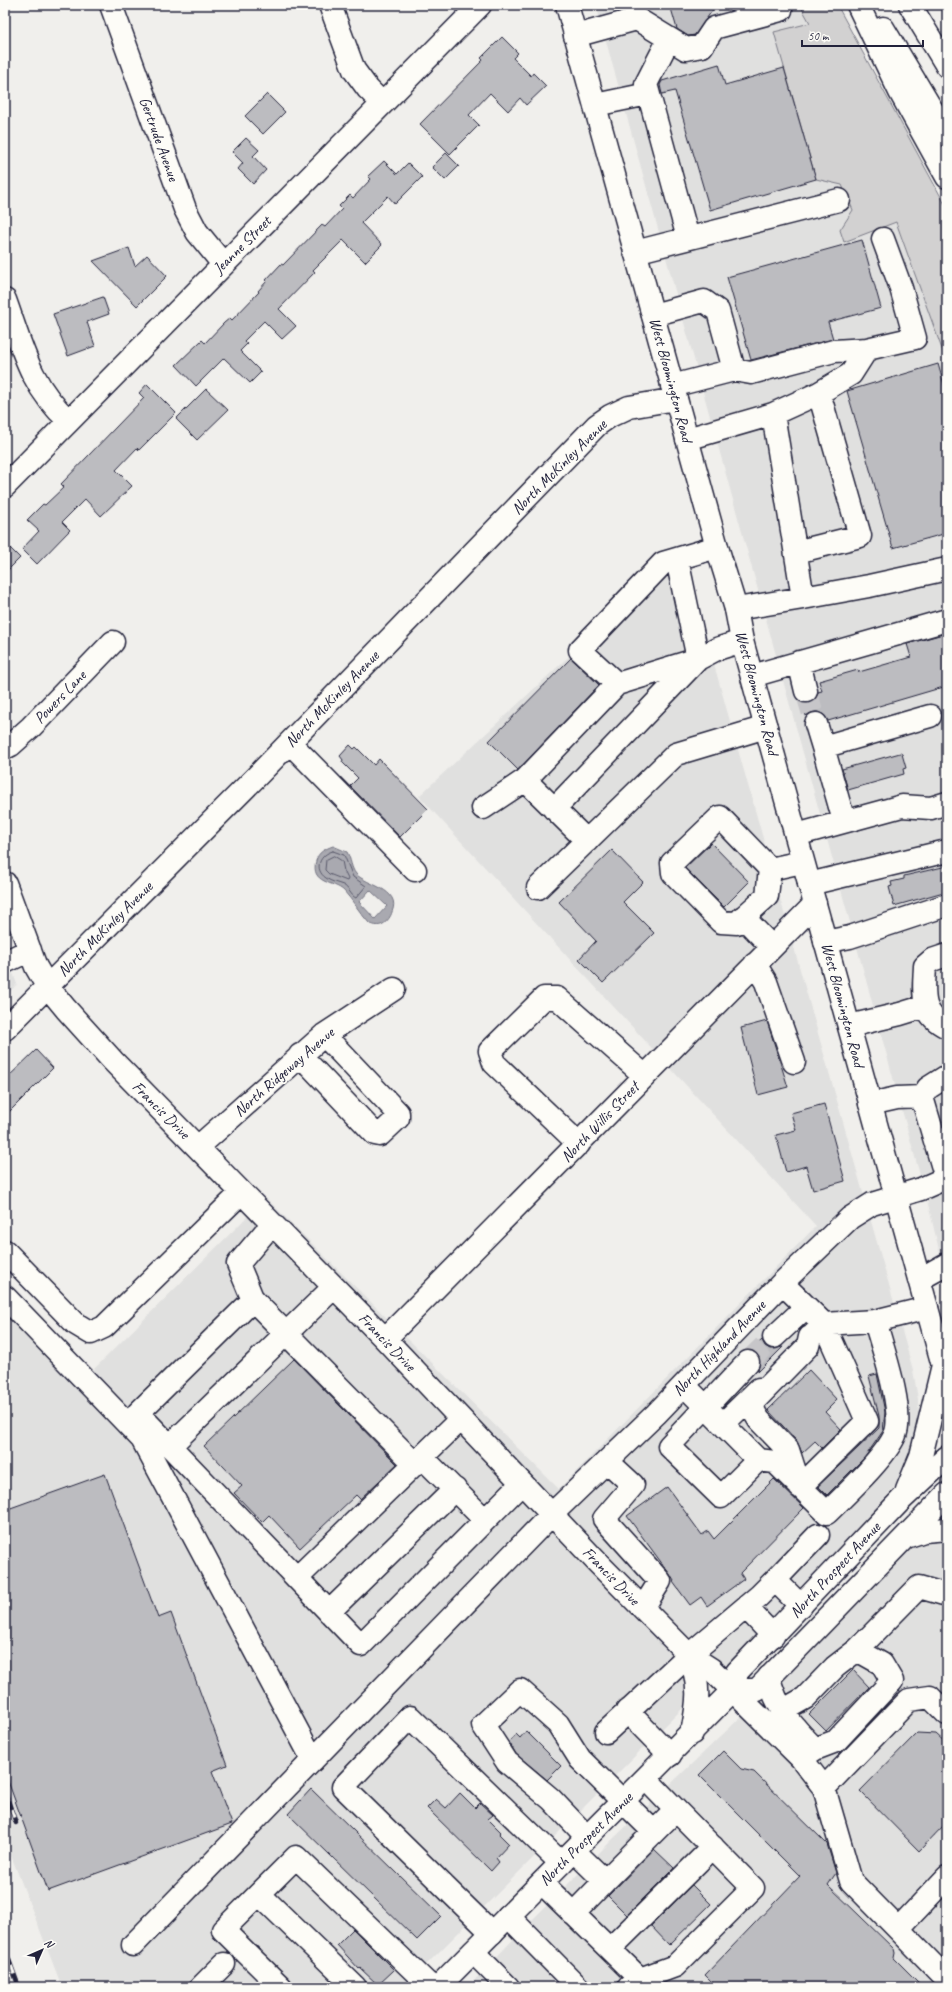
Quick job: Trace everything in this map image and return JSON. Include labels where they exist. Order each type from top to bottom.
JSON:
[{"type":"main road","name":"Gertrude Avenue","points":[[111,5],[185,209],[197,232],[223,264]]},
{"type":"main road","points":[[330,5],[354,70],[368,89],[382,103]]},
{"type":"main road","name":"Jeanne Street","points":[[5,486],[480,5]]},
{"type":"main road","name":"West Bloomington Road","points":[[567,5],[717,547],[736,609],[742,641],[796,835],[802,862],[927,1308],[943,1358]]},
{"type":"main road","points":[[858,5],[900,92],[947,177]]},
{"type":"main road","points":[[869,5],[947,135]]},
{"type":"main road","points":[[910,5],[947,66]]},
{"type":"main road","points":[[927,5],[947,37]]},
{"type":"main road","points":[[575,36],[637,19],[686,49],[702,46],[714,28],[781,10]]},
{"type":"main road","points":[[669,39],[646,84],[688,238]]},
{"type":"main road","points":[[595,105],[648,94]]},
{"type":"main road","points":[[635,252],[839,200]]},
{"type":"main road","points":[[653,315],[704,301],[718,311],[734,370],[751,373],[834,351],[867,349],[915,338],[901,288],[883,239]]},
{"type":"main road","points":[[5,300],[35,378],[56,409],[69,421]]},
{"type":"main road","points":[[687,439],[773,414],[819,393],[851,374],[867,349]]},
{"type":"main road","name":"North McKinley Avenue","points":[[5,1029],[290,743],[597,425],[610,416],[629,407],[734,370]]},
{"type":"main road","points":[[796,552],[860,536],[819,393]]},
{"type":"main road","points":[[773,414],[781,473],[803,598]]},
{"type":"main road","points":[[617,684],[580,650],[663,563],[717,547]]},
{"type":"main road","points":[[677,559],[698,659]]},
{"type":"main road","points":[[736,609],[869,586],[947,569]]},
{"type":"main road","points":[[752,676],[947,620]]},
{"type":"main road","points":[[483,808],[525,780],[617,684],[698,659],[717,649],[742,641]]},
{"type":"main road","name":"Powers Lane","points":[[5,748],[11,745],[31,727],[113,642]]},
{"type":"main road","points":[[554,809],[698,659]]},
{"type":"main road","points":[[799,662],[806,691]]},
{"type":"main road","points":[[823,747],[930,716]]},
{"type":"main road","points":[[816,724],[844,822]]},
{"type":"main road","points":[[538,888],[676,754],[766,727]]},
{"type":"main road","points":[[290,743],[415,870]]},
{"type":"main road","points":[[525,780],[586,841]]},
{"type":"main road","points":[[796,835],[902,806],[931,808],[947,803]]},
{"type":"main road","points":[[720,817],[770,869],[767,896],[737,923],[721,922],[673,873],[672,863],[720,817]]},
{"type":"main road","points":[[812,894],[947,851]]},
{"type":"main road","points":[[770,869],[802,862]]},
{"type":"main road","name":"Francis Drive","points":[[6,891],[30,950],[47,986],[113,1061],[386,1339],[522,1483],[689,1655],[711,1669],[733,1690],[808,1754]]},
{"type":"main road","name":"North Willis Street","points":[[386,1339],[772,947],[812,894]]},
{"type":"main road","points":[[825,942],[850,937],[947,905]]},
{"type":"main road","points":[[743,917],[772,947]]},
{"type":"main road","points":[[5,962],[30,950]]},
{"type":"main road","points":[[947,955],[932,960],[925,966],[926,1006],[931,1018],[947,1027]]},
{"type":"main road","points":[[755,964],[766,982],[794,1062]]},
{"type":"main road","name":"North Ridgeway Avenue","points":[[198,1147],[324,1035],[394,989]]},
{"type":"main road","points":[[579,1144],[494,1063],[490,1051],[544,998],[557,998],[645,1076]]},
{"type":"main road","points":[[849,1026],[900,1014],[926,1006]]},
{"type":"main road","points":[[300,1055],[375,1134],[380,1135],[398,1118],[398,1113],[324,1035]]},
{"type":"main road","points":[[922,1097],[928,1088],[947,1076]]},
{"type":"main road","points":[[870,1104],[897,1098],[922,1097]]},
{"type":"main road","points":[[922,1097],[940,1136],[946,1179]]},
{"type":"main road","name":"North Highland Avenue","points":[[133,1945],[552,1514],[684,1385],[782,1283],[850,1218],[872,1204],[946,1179]]},
{"type":"main road","points":[[5,1251],[76,1324],[92,1333],[104,1327],[241,1193]]},
{"type":"main road","points":[[272,1224],[238,1264],[253,1300],[286,1334],[418,1460],[455,1489],[485,1520]]},
{"type":"main road","points":[[920,1279],[947,1264]]},
{"type":"main road","points":[[782,1283],[806,1307],[817,1331],[867,1421],[800,1487]]},
{"type":"main road","points":[[170,1446],[334,1287]]},
{"type":"main road","points":[[5,1298],[142,1439],[313,1760]]},
{"type":"main road","points":[[253,1300],[138,1413],[361,1645],[522,1483]]},
{"type":"main road","points":[[774,1337],[806,1307]]},
{"type":"main road","points":[[723,1424],[817,1331],[875,1321],[927,1308]]},
{"type":"main road","points":[[684,1385],[758,1460],[775,1462],[827,1513],[886,1450],[896,1434],[898,1413],[875,1321]]},
{"type":"main road","points":[[800,1487],[788,1450],[759,1420],[753,1410],[756,1400],[808,1346],[817,1331]]},
{"type":"main road","points":[[902,1499],[917,1470],[943,1358]]},
{"type":"main road","points":[[748,1362],[669,1446],[721,1497],[758,1460]]},
{"type":"main road","points":[[297,1578],[461,1419]]},
{"type":"main road","name":"North Prospect Avenue","points":[[438,1987],[692,1733],[733,1690],[737,1672],[773,1636],[902,1499],[947,1457]]},
{"type":"main road","points":[[607,1461],[633,1485],[604,1519],[660,1581],[643,1608]]},
{"type":"main road","points":[[329,1612],[455,1489]]},
{"type":"main road","name":"North Prospect Avenue","points":[[733,1690],[757,1690],[947,1494]]},
{"type":"main road","points":[[904,1537],[924,1531],[947,1529]]},
{"type":"main road","points":[[606,1732],[689,1655],[746,1607],[775,1580],[818,1535]]},
{"type":"main road","points":[[775,1580],[801,1606]]},
{"type":"main road","points":[[782,1711],[805,1698],[835,1667],[857,1650],[919,1587],[947,1595]]},
{"type":"main road","points":[[746,1607],[773,1636]]},
{"type":"main road","points":[[808,1754],[836,1741],[892,1681],[882,1664],[857,1650]]},
{"type":"main road","points":[[689,1655],[698,1681],[698,1702],[692,1733]]},
{"type":"main road","points":[[769,1677],[772,1692],[808,1754],[824,1788],[851,1882],[947,1979]]},
{"type":"main road","points":[[574,1850],[551,1799],[507,1762],[483,1725],[520,1690],[558,1724],[580,1759],[654,1832]]},
{"type":"main road","points":[[824,1788],[909,1700],[930,1697],[947,1714]]},
{"type":"main road","points":[[627,1711],[670,1754]]},
{"type":"main road","points":[[492,1933],[342,1787],[410,1717],[574,1850],[605,1881]]},
{"type":"main road","points":[[542,1883],[610,1949],[635,1983],[675,1966],[753,1888],[646,1779]]},
{"type":"main road","points":[[573,1914],[676,1810]]},
{"type":"main road","points":[[610,1949],[713,1846]]},
{"type":"main road","points":[[280,1987],[223,1930],[296,1857],[431,1987]]},
{"type":"main road","points":[[898,1929],[947,1878]]},
{"type":"main road","points":[[259,1894],[355,1987]]},
{"type":"main road","points":[[508,1916],[578,1987]]},
{"type":"main road","points":[[473,1952],[508,1987]]},
{"type":"main road","points":[[201,1987],[224,1964]]},
{"type":"shaded area","points":[[596,5],[805,5],[896,222],[947,363],[947,1283],[928,1204]]},
{"type":"shaded area","points":[[800,5],[837,5],[947,208],[947,363],[896,222],[844,242],[840,230],[853,210],[842,185],[816,179],[774,32],[810,23]]},
{"type":"shaded area","points":[[682,551],[913,1370],[918,1399],[919,1429],[914,1454],[899,1481],[876,1509],[793,1598],[404,1987],[62,1987],[5,1840],[5,1278],[93,1370],[266,1198],[559,1489],[816,1226],[419,796]]},
{"type":"shaded area","points":[[5,952],[17,984],[5,997]]},
{"type":"shaded area","points":[[947,1537],[947,1987],[468,1987],[525,1927],[615,1837],[785,1675],[909,1550],[922,1541]]},
{"type":"water","points":[[333,846],[347,852],[356,874],[382,888],[392,898],[394,904],[391,915],[389,919],[381,925],[377,926],[369,923],[344,891],[324,881],[316,874],[315,868],[318,855],[322,851]],"holes":[[[370,890],[387,906],[375,919],[359,902]]]},
{"type":"building","points":[[670,5],[716,5],[695,35],[688,36],[677,29]]},
{"type":"building","points":[[502,37],[518,53],[513,58],[531,76],[533,73],[546,86],[526,105],[520,98],[508,111],[490,93],[469,115],[479,125],[450,154],[420,124],[483,60],[481,58]]},
{"type":"building","points":[[719,64],[725,85],[784,68],[816,179],[710,210],[675,91],[662,94],[660,85],[662,81]]},
{"type":"building","points":[[267,94],[285,112],[263,134],[245,116]]},
{"type":"building","points":[[246,138],[259,150],[253,156],[266,170],[253,184],[238,169],[243,163],[232,152]]},
{"type":"building","points":[[446,153],[459,166],[445,180],[432,167]]},
{"type":"building","points":[[384,161],[397,174],[408,163],[422,177],[395,204],[388,196],[361,223],[382,245],[365,262],[343,240],[313,270],[315,272],[279,309],[296,326],[282,339],[264,321],[244,341],[247,344],[240,351],[261,372],[250,383],[224,358],[196,386],[176,365],[202,340],[205,343],[224,323],[230,318],[232,320],[259,292],[258,291],[267,281],[266,280],[281,264],[283,265],[322,225],[325,227],[342,209],[339,206],[350,195],[353,198],[371,179],[368,176]]},
{"type":"building","points":[[862,240],[881,308],[828,322],[833,339],[751,360],[727,277]]},
{"type":"building","points":[[129,248],[135,266],[147,255],[167,276],[137,306],[93,261]]},
{"type":"building","points":[[103,297],[109,314],[87,322],[95,346],[68,356],[53,314]]},
{"type":"building","points":[[938,364],[947,395],[947,533],[893,548],[847,391]]},
{"type":"building","points":[[147,384],[176,413],[139,450],[137,448],[116,470],[132,486],[101,516],[85,499],[62,522],[70,530],[37,564],[22,549],[39,531],[27,520],[43,504],[45,505],[64,487],[61,484],[144,398],[139,393]]},
{"type":"building","points":[[206,389],[228,410],[197,440],[176,419]]},
{"type":"building","points":[[5,543],[20,558],[5,573]]},
{"type":"building","points":[[943,634],[944,640],[947,639],[947,686],[828,721],[824,715],[818,712],[812,712],[806,716],[803,703],[809,703],[814,700],[818,692],[822,691],[819,681],[858,670],[859,672],[911,657],[907,644]]},
{"type":"building","points":[[571,658],[599,685],[518,770],[489,741]]},
{"type":"building","points":[[350,745],[354,749],[356,747],[374,765],[379,759],[428,809],[400,837],[350,786],[358,778],[342,762],[343,760],[340,756]]},
{"type":"building","points":[[900,753],[902,754],[906,768],[903,769],[904,774],[848,790],[842,769]]},
{"type":"building","points":[[711,843],[749,882],[724,907],[685,868]]},
{"type":"building","points":[[612,850],[643,882],[623,902],[654,933],[603,983],[579,959],[596,941],[559,902]]},
{"type":"building","points":[[947,866],[947,891],[894,906],[889,887],[892,886],[891,882],[904,879],[904,876]]},
{"type":"building","points":[[767,1021],[788,1087],[758,1095],[741,1028]]},
{"type":"building","points":[[36,1050],[53,1068],[5,1116],[5,1080]]},
{"type":"building","points":[[824,1104],[845,1181],[813,1190],[806,1166],[786,1172],[776,1135],[796,1130],[791,1113]]},
{"type":"building","points":[[762,1340],[765,1346],[770,1349],[783,1347],[758,1372],[760,1358],[751,1350]]},
{"type":"building","points":[[294,1359],[397,1464],[360,1499],[356,1495],[300,1548],[269,1515],[262,1522],[234,1493],[242,1486],[204,1446]]},
{"type":"building","points":[[809,1370],[837,1400],[825,1412],[841,1429],[822,1448],[815,1441],[802,1453],[797,1441],[768,1410]]},
{"type":"building","points":[[877,1374],[885,1412],[883,1431],[865,1457],[827,1495],[818,1486],[879,1428],[879,1416],[869,1376]]},
{"type":"building","points":[[105,1474],[158,1618],[171,1613],[227,1765],[212,1771],[232,1824],[48,1891],[5,1773],[5,1510]]},
{"type":"building","points":[[774,1479],[804,1508],[740,1573],[744,1579],[707,1606],[701,1597],[690,1605],[673,1582],[674,1581],[669,1573],[627,1516],[667,1487],[702,1535],[708,1531],[714,1539]]},
{"type":"building","points":[[853,1670],[869,1687],[826,1731],[809,1714]]},
{"type":"building","points":[[526,1731],[561,1766],[547,1780],[516,1754],[509,1742],[516,1734],[520,1738]]},
{"type":"building","points":[[917,1733],[936,1734],[947,1744],[947,1822],[919,1851],[860,1791]]},
{"type":"building","points":[[723,1751],[741,1769],[754,1772],[827,1844],[836,1873],[828,1885],[894,1949],[894,1958],[923,1987],[717,1987],[705,1975],[800,1876],[699,1775]]},
{"type":"building","points":[[311,1789],[441,1916],[417,1940],[288,1814]]},
{"type":"building","points":[[460,1793],[475,1808],[480,1803],[493,1815],[488,1819],[501,1832],[499,1834],[509,1844],[496,1858],[499,1862],[491,1871],[427,1808],[436,1799],[446,1808]]},
{"type":"building","points":[[654,1849],[674,1868],[627,1915],[608,1896]]},
{"type":"building","points":[[692,1885],[711,1904],[669,1945],[651,1926]]},
{"type":"building","points":[[353,1929],[394,1970],[378,1985],[360,1968],[359,1969],[337,1945]]},
{"type":"tunnel","points":[[806,691],[816,724]]},
{"type":"tunnel","points":[[748,1362],[774,1337]]},
{"type":"railway","points":[[5,1792],[16,1823]]},
{"type":"railway","points":[[5,1949],[19,1987]]}]
